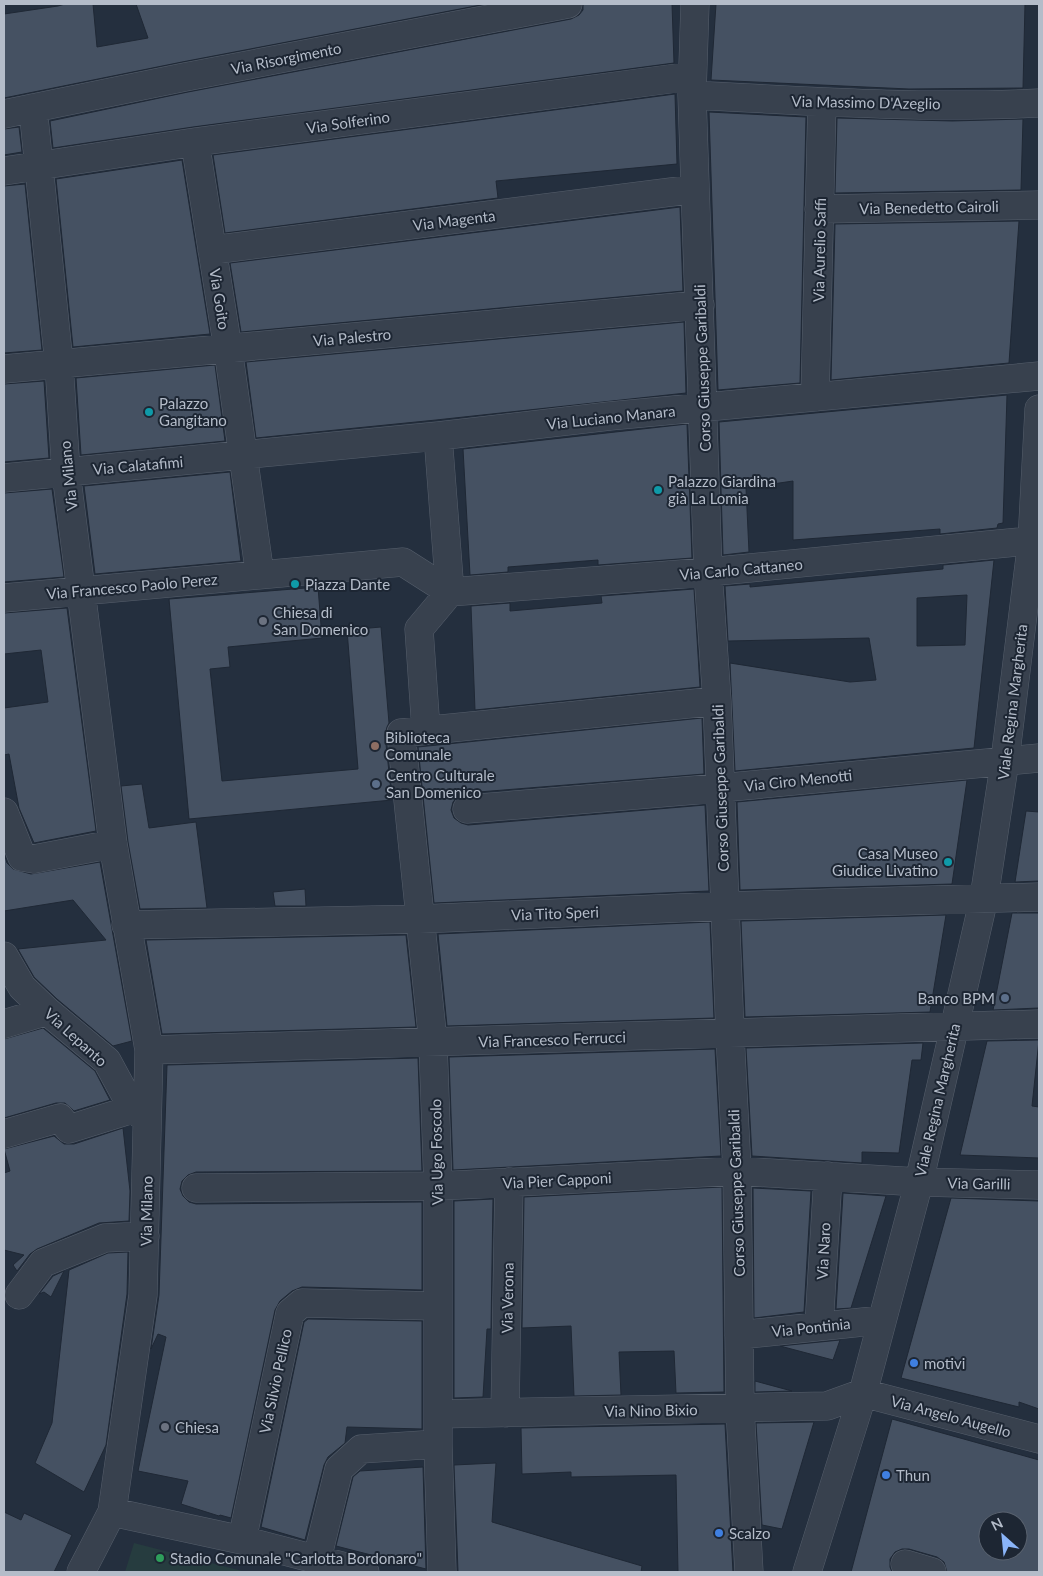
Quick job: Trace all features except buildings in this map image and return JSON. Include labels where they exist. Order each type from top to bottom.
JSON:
[{"type":"street","name":"Via Risorgimento","points":[[4,114],[204,73],[568,4]]},
{"type":"street","name":"Corso Giuseppe Garibaldi","points":[[696,4],[692,86],[695,189],[708,572],[717,701],[737,1171],[740,1408],[749,1572]]},
{"type":"street","name":"Via Massimo D'Azeglio","points":[[692,86],[822,102],[1001,105],[1039,103]]},
{"type":"street","name":"Via Solferino","points":[[4,171],[39,164],[195,142],[692,86]]},
{"type":"street","name":"Via Aurelio Saffi","points":[[815,397],[822,102]]},
{"type":"street","name":"Via Milano","points":[[33,108],[59,364],[66,472],[113,844],[149,1050],[140,1114],[145,1236],[143,1295],[112,1512],[81,1572]]},
{"type":"street","name":"Via Goito","points":[[195,142],[228,349],[260,575]]},
{"type":"street","name":"Via Magenta","points":[[212,250],[695,189]]},
{"type":"street","name":"Via Benedetto Cairoli","points":[[820,209],[1039,205]]},
{"type":"street","name":"Via Palestro","points":[[4,369],[700,305]]},
{"type":"street","name":"Via Luciano Manara","points":[[243,456],[610,416],[1039,376]]},
{"type":"street","name":"Viale Regina Margherita","points":[[807,1572],[863,1393],[919,1182],[984,898],[1036,541],[1039,409]]},
{"type":"street","points":[[438,436],[450,592]]},
{"type":"street","name":"Via Calatafimi","points":[[4,478],[243,456]]},
{"type":"street","name":"Via Carlo Cattaneo","points":[[450,592],[708,572],[1036,541]]},
{"type":"street","points":[[260,575],[403,562],[450,592]]},
{"type":"street","name":"Via Francesco Paolo Perez","points":[[4,598],[260,575]]},
{"type":"street","name":"Via Ugo Foscolo","points":[[442,1572],[438,1444],[438,1186],[433,1042],[419,918],[413,731],[420,630],[450,592]]},
{"type":"street","points":[[413,731],[717,701]]},
{"type":"street","name":"Via Ciro Menotti","points":[[467,809],[720,788],[1039,758]]},
{"type":"street","points":[[4,812],[22,857],[34,859],[113,844]]},
{"type":"street","name":"Via Tito Speri","points":[[126,925],[419,918],[725,906],[1039,897]]},
{"type":"street","name":"Via Lepanto","points":[[6,966],[22,987],[47,1012],[107,1061],[140,1114]]},
{"type":"street","points":[[4,1024],[47,1012]]},
{"type":"street","name":"Via Francesco Ferrucci","points":[[149,1050],[954,1028],[1039,1024]]},
{"type":"street","points":[[4,1134],[60,1118],[69,1129],[140,1114]]},
{"type":"street","name":"Via Pier Capponi","points":[[196,1188],[438,1186],[737,1171],[919,1182]]},
{"type":"street","name":"Via Naro","points":[[819,1326],[828,1176]]},
{"type":"street","name":"Via Verona","points":[[505,1413],[509,1182]]},
{"type":"street","name":"Via Garilli","points":[[919,1182],[1039,1185]]},
{"type":"street","points":[[19,1295],[43,1263],[105,1238],[145,1236]]},
{"type":"street","name":"Via Silvio Pellico","points":[[242,1540],[290,1313],[302,1303],[438,1306]]},
{"type":"street","name":"Via Pontinia","points":[[740,1335],[882,1320]]},
{"type":"street","name":"Via Nino Bixio","points":[[438,1414],[827,1406],[863,1393]]},
{"type":"street","name":"Via Angelo Augello","points":[[863,1393],[1039,1439]]},
{"type":"street","points":[[317,1559],[339,1469],[361,1449],[438,1444]]},
{"type":"street","points":[[112,1512],[242,1540],[365,1572]]},
{"type":"street","points":[[905,1564],[932,1572]]},
{"type":"green space","name":"Stadio Comunale \"Carlotta Bordonaro\"","points":[[134,1543],[246,1572],[125,1572]]},
{"type":"place","name":"Palazzo Gangitano","points":[[149,412]]},
{"type":"place","name":"Palazzo Giardina già La Lomia","points":[[658,490]]},
{"type":"place","name":"Piazza Dante","points":[[295,584]]},
{"type":"place","name":"Chiesa di San Domenico","points":[[263,621]]},
{"type":"place","name":"Biblioteca Comunale","points":[[375,746]]},
{"type":"place","name":"Centro Culturale San Domenico","points":[[376,784]]},
{"type":"place","name":"Casa Museo Giudice Livatino","points":[[948,862]]},
{"type":"place","name":"Banco BPM","points":[[1005,998]]},
{"type":"place","name":"motivi","points":[[914,1363]]},
{"type":"place","name":"Chiesa","points":[[165,1427]]},
{"type":"place","name":"Thun","points":[[886,1475]]},
{"type":"place","name":"Scalzo","points":[[719,1533]]},
{"type":"place","name":"Stadio Comunale \"Carlotta Bordonaro\"","points":[[160,1558]]}]
